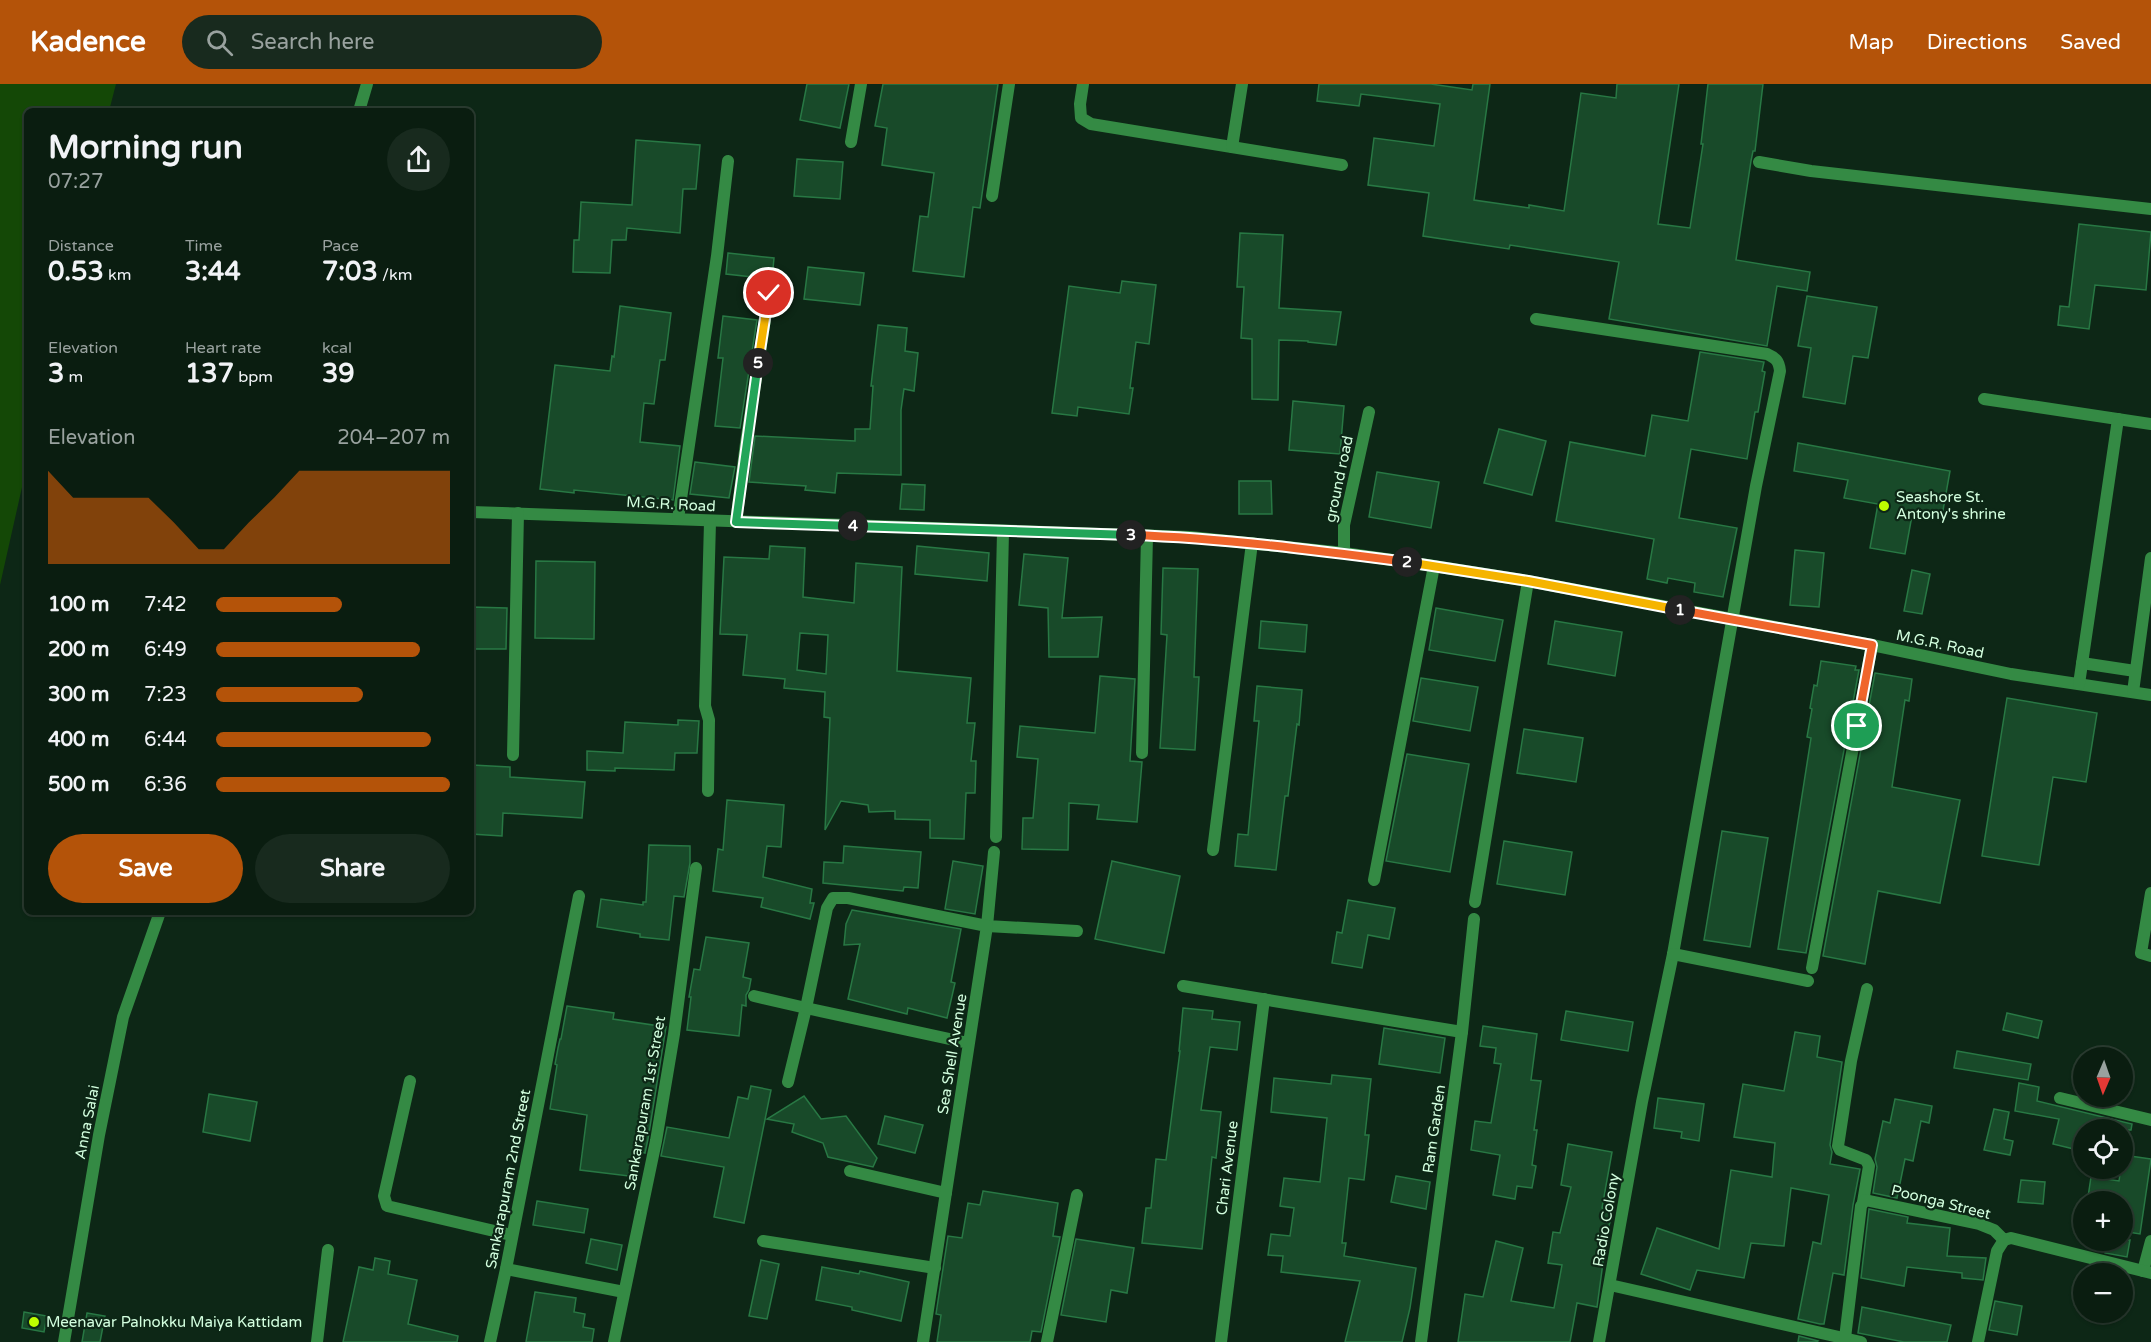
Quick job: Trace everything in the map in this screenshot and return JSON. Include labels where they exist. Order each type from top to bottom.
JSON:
[{"type":"street","points":[[360,108],[367,84]]},
{"type":"street","points":[[851,142],[861,84]]},
{"type":"street","points":[[992,196],[1009,84]]},
{"type":"street","points":[[1083,84],[1080,104],[1081,118],[1091,124],[1342,165]]},
{"type":"street","points":[[1232,147],[1242,84]]},
{"type":"street","points":[[678,519],[717,256],[728,161]]},
{"type":"street","points":[[1759,162],[1811,171],[2151,208]]},
{"type":"street","points":[[736,522],[769,293]]},
{"type":"street","name":"Radio Colony","points":[[1536,319],[1767,354],[1779,363],[1780,371],[1599,1342]]},
{"type":"street","points":[[1984,399],[2151,424]]},
{"type":"street","name":"ground road","points":[[1344,554],[1344,525],[1369,412]]},
{"type":"street","points":[[2079,684],[2118,419]]},
{"type":"street","name":"M.G.R. Road","points":[[474,512],[1148,536],[1252,543],[1434,566],[1528,581],[1872,645],[2011,674],[2151,695]]},
{"type":"street","points":[[513,754],[518,513]]},
{"type":"street","points":[[708,791],[709,720],[705,706],[710,522]]},
{"type":"street","points":[[996,837],[1003,532]]},
{"type":"street","points":[[1142,753],[1148,536]]},
{"type":"street","points":[[1213,850],[1252,543]]},
{"type":"street","points":[[2133,692],[2151,558]]},
{"type":"street","points":[[1374,880],[1434,566]]},
{"type":"street","points":[[1475,902],[1528,581]]},
{"type":"street","points":[[1812,968],[1872,645]]},
{"type":"street","points":[[2082,663],[2135,671]]},
{"type":"street","name":"Sea Shell Avenue","points":[[923,1342],[987,926],[994,852]]},
{"type":"street","name":"Sankarapuram 1st Street","points":[[614,1342],[656,1141],[674,1034],[696,868]]},
{"type":"street","points":[[2151,893],[2140,953],[2151,956]]},
{"type":"street","name":"Sankarapuram 2nd Street","points":[[490,1342],[579,896]]},
{"type":"street","points":[[788,1082],[827,908],[833,898],[849,898],[987,926],[1077,931]]},
{"type":"street","name":"Anna Salai","points":[[64,1342],[99,1135],[123,1017],[159,915]]},
{"type":"street","name":"Ram Garden","points":[[1421,1342],[1462,1032],[1474,919]]},
{"type":"street","points":[[1673,954],[1808,981]]},
{"type":"street","points":[[1183,986],[1462,1032]]},
{"type":"street","points":[[1845,1338],[1869,1166],[1866,1160],[1840,1150],[1838,1146],[1851,1061],[1867,989]]},
{"type":"street","points":[[754,996],[969,1043]]},
{"type":"street","name":"Chari Avenue","points":[[1221,1342],[1264,999]]},
{"type":"street","points":[[410,1081],[384,1196],[387,1206],[511,1235]]},
{"type":"street","points":[[2060,1098],[2151,1120]]},
{"type":"street","points":[[849,1171],[946,1193]]},
{"type":"street","points":[[1047,1342],[1077,1195]]},
{"type":"street","name":"Poonga Street","points":[[1863,1202],[1870,1200],[1979,1224],[1994,1230],[2004,1240],[2011,1238],[2147,1272]]},
{"type":"street","points":[[1978,1342],[1997,1251],[2004,1240]]},
{"type":"street","points":[[763,1241],[935,1268]]},
{"type":"street","points":[[2147,1272],[2151,1241]]},
{"type":"street","points":[[317,1342],[328,1250]]},
{"type":"street","points":[[506,1269],[624,1292]]},
{"type":"street","points":[[1610,1285],[1861,1342]]},
{"type":"shaded area","points":[[0,84],[116,84],[110,108],[24,108],[24,478],[0,585]]},
{"type":"building","points":[[807,84],[849,84],[840,128],[800,120]]},
{"type":"building","points":[[883,84],[998,84],[980,208],[973,207],[964,277],[913,271],[920,216],[928,217],[934,173],[882,165],[887,128],[875,126]]},
{"type":"building","points":[[1319,84],[1431,84],[1472,90],[1473,84],[1490,84],[1474,200],[1564,211],[1581,93],[1616,98],[1617,84],[1679,84],[1658,224],[1690,228],[1703,144],[1701,144],[1708,84],[1763,84],[1755,151],[1753,151],[1751,161],[1736,260],[1810,272],[1807,291],[1777,286],[1767,346],[1609,319],[1619,262],[1510,245],[1509,249],[1423,236],[1429,193],[1368,185],[1374,138],[1434,146],[1440,104],[1361,94],[1359,106],[1317,101]]},
{"type":"building","points":[[636,140],[700,145],[696,189],[683,189],[680,233],[627,228],[626,240],[612,240],[610,273],[573,272],[574,240],[579,240],[581,202],[632,205]]},
{"type":"building","points":[[797,159],[843,162],[840,199],[794,196]]},
{"type":"building","points":[[2079,224],[2151,232],[2146,290],[2095,285],[2089,329],[2058,325],[2060,306],[2069,307]]},
{"type":"building","points":[[1240,233],[1283,235],[1279,308],[1341,312],[1336,345],[1279,340],[1278,400],[1252,399],[1252,339],[1241,338],[1244,287],[1237,287]]},
{"type":"building","points":[[728,253],[774,258],[772,279],[726,274]]},
{"type":"building","points":[[808,267],[864,273],[860,305],[804,299]]},
{"type":"building","points":[[1122,281],[1156,285],[1149,344],[1136,342],[1129,414],[1078,407],[1077,416],[1052,413],[1069,286],[1120,293]]},
{"type":"building","points":[[1807,296],[1877,307],[1868,358],[1853,356],[1845,404],[1803,397],[1811,348],[1798,346]]},
{"type":"building","points":[[620,306],[671,313],[665,360],[660,360],[654,404],[644,403],[640,442],[680,446],[673,500],[574,490],[574,493],[540,489],[555,365],[610,371],[612,356],[614,357]]},
{"type":"building","points":[[723,316],[757,320],[740,428],[715,426],[723,358],[718,358]]},
{"type":"building","points":[[878,325],[907,328],[905,351],[918,353],[914,391],[904,389],[901,410],[901,475],[837,473],[835,493],[805,490],[806,486],[749,482],[755,436],[855,441],[855,429],[870,429],[873,386],[871,386]]},
{"type":"building","points":[[1700,352],[1764,362],[1762,371],[1765,372],[1747,459],[1691,449],[1679,518],[1737,528],[1723,597],[1694,592],[1695,583],[1668,578],[1667,583],[1647,579],[1654,539],[1556,521],[1570,442],[1645,456],[1652,415],[1688,421]]},
{"type":"building","points":[[1293,401],[1344,406],[1340,454],[1289,450]]},
{"type":"building","points":[[1499,429],[1546,441],[1532,495],[1484,483]]},
{"type":"building","points":[[1798,443],[1950,471],[1942,516],[1913,510],[1905,554],[1870,548],[1878,504],[1844,498],[1848,480],[1794,471]]},
{"type":"building","points":[[695,462],[735,467],[729,498],[690,494]]},
{"type":"building","points":[[1377,472],[1439,482],[1431,528],[1369,517]]},
{"type":"building","points":[[1239,481],[1271,481],[1272,514],[1239,514]]},
{"type":"building","points":[[902,484],[925,485],[924,510],[900,509]]},
{"type":"building","points":[[770,546],[805,548],[803,597],[854,603],[856,563],[902,567],[897,671],[971,678],[967,723],[975,723],[971,761],[976,761],[975,793],[966,793],[964,839],[930,838],[930,820],[895,819],[895,811],[869,812],[868,805],[841,801],[825,830],[830,718],[824,717],[825,692],[784,688],[785,679],[743,675],[747,635],[720,634],[724,557],[769,559]],"holes":[[[800,633],[828,635],[826,674],[797,670]]]},
{"type":"building","points":[[917,546],[989,553],[987,581],[915,574]]},
{"type":"building","points":[[1795,550],[1824,553],[1819,607],[1790,605]]},
{"type":"building","points":[[1024,554],[1068,558],[1062,618],[1102,617],[1098,657],[1049,657],[1048,608],[1019,605]]},
{"type":"building","points":[[536,561],[595,562],[594,639],[535,638]]},
{"type":"building","points":[[1163,568],[1198,569],[1194,677],[1199,677],[1195,750],[1160,748],[1167,635],[1161,634]]},
{"type":"building","points":[[1912,570],[1930,574],[1922,614],[1904,611]]},
{"type":"building","points":[[474,607],[507,608],[506,649],[474,649]]},
{"type":"building","points":[[1436,608],[1503,620],[1495,661],[1429,650]]},
{"type":"building","points":[[1261,621],[1307,625],[1305,652],[1259,648]]},
{"type":"building","points":[[1555,621],[1622,632],[1615,676],[1548,664]]},
{"type":"building","points":[[1821,661],[1856,666],[1855,670],[1859,670],[1806,953],[1778,949],[1811,738],[1807,737],[1812,709],[1810,708],[1814,685],[1817,686]]},
{"type":"building","points":[[1875,673],[1912,679],[1909,701],[1905,700],[1892,787],[1960,800],[1940,903],[1878,891],[1865,964],[1823,956]]},
{"type":"building","points":[[1100,676],[1135,679],[1130,761],[1142,762],[1137,822],[1097,819],[1099,805],[1069,803],[1068,850],[1022,849],[1023,818],[1033,818],[1038,759],[1017,757],[1020,726],[1095,733]]},
{"type":"building","points":[[1421,678],[1478,687],[1470,731],[1413,721]]},
{"type":"building","points":[[1257,686],[1302,690],[1299,725],[1297,724],[1288,796],[1285,796],[1276,870],[1235,866],[1238,834],[1248,835],[1259,721],[1254,721]]},
{"type":"building","points":[[2007,698],[2097,713],[2086,782],[2053,777],[2039,865],[1982,856]]},
{"type":"building","points":[[678,720],[699,721],[697,753],[675,753],[674,770],[615,768],[615,771],[587,770],[587,751],[623,753],[625,722],[678,725]]},
{"type":"building","points":[[1524,729],[1583,738],[1576,782],[1517,773]]},
{"type":"building","points":[[1407,754],[1469,764],[1450,872],[1386,861]]},
{"type":"building","points":[[474,765],[510,767],[510,777],[585,782],[582,818],[503,813],[502,836],[474,834]]},
{"type":"building","points":[[727,800],[784,805],[781,847],[767,846],[763,877],[812,889],[810,903],[814,903],[810,919],[761,907],[763,898],[713,891],[718,849],[723,850]]},
{"type":"building","points":[[1722,831],[1768,838],[1750,947],[1704,940]]},
{"type":"building","points":[[1504,841],[1572,852],[1565,895],[1497,884]]},
{"type":"building","points":[[649,845],[690,846],[690,863],[684,897],[674,896],[669,940],[640,937],[640,934],[597,927],[601,899],[643,905],[643,902],[646,902]]},
{"type":"building","points":[[844,846],[921,852],[918,888],[904,887],[903,891],[823,883],[824,862],[843,863]]},
{"type":"building","points":[[953,861],[983,866],[975,914],[945,909]]},
{"type":"building","points":[[1112,861],[1180,876],[1164,953],[1095,939]]},
{"type":"building","points":[[1348,900],[1395,908],[1389,939],[1368,935],[1362,968],[1332,963],[1337,932],[1342,933]]},
{"type":"building","points":[[852,910],[961,929],[951,982],[955,983],[947,1018],[908,1008],[907,1014],[848,999],[860,944],[844,945],[846,924]]},
{"type":"building","points":[[706,937],[749,943],[743,977],[751,979],[746,995],[746,1006],[742,1005],[739,1036],[687,1030],[694,969],[700,970]]},
{"type":"building","points":[[567,1006],[614,1013],[613,1019],[666,1027],[648,1139],[645,1153],[641,1152],[637,1177],[580,1170],[587,1115],[550,1109],[557,1065],[555,1064]]},
{"type":"building","points":[[1183,1008],[1213,1011],[1212,1019],[1240,1022],[1237,1050],[1210,1047],[1201,1110],[1221,1112],[1216,1158],[1212,1157],[1202,1249],[1142,1243],[1146,1208],[1151,1208],[1156,1159],[1166,1160]]},
{"type":"building","points":[[1566,1011],[1633,1022],[1628,1051],[1561,1040]]},
{"type":"building","points":[[2007,1013],[2042,1021],[2038,1038],[2003,1030]]},
{"type":"building","points":[[1483,1026],[1537,1034],[1531,1080],[1541,1081],[1534,1130],[1537,1130],[1532,1165],[1536,1166],[1532,1188],[1517,1186],[1515,1199],[1493,1195],[1500,1155],[1471,1150],[1475,1121],[1491,1123],[1501,1064],[1494,1063],[1496,1048],[1480,1046]]},
{"type":"building","points":[[1384,1028],[1445,1038],[1440,1073],[1379,1064]]},
{"type":"building","points":[[1795,1032],[1820,1036],[1817,1057],[1842,1062],[1830,1145],[1832,1152],[1830,1164],[1860,1169],[1844,1275],[1833,1273],[1824,1324],[1798,1319],[1813,1242],[1821,1244],[1829,1195],[1791,1188],[1784,1246],[1751,1243],[1744,1278],[1697,1270],[1690,1290],[1641,1274],[1657,1228],[1719,1249],[1731,1170],[1772,1177],[1775,1143],[1734,1137],[1743,1084],[1784,1091]]},
{"type":"building","points":[[1957,1051],[2031,1064],[2028,1080],[1954,1068]]},
{"type":"building","points":[[1332,1075],[1371,1079],[1365,1135],[1369,1135],[1364,1180],[1349,1178],[1342,1243],[1346,1243],[1344,1256],[1416,1268],[1402,1342],[1345,1342],[1360,1281],[1281,1272],[1283,1256],[1268,1255],[1271,1234],[1290,1236],[1294,1208],[1280,1206],[1284,1178],[1320,1182],[1327,1118],[1271,1112],[1274,1078],[1331,1084]]},
{"type":"building","points":[[2019,1083],[2039,1087],[2037,1101],[2111,1119],[2073,1119],[2073,1149],[2053,1144],[2059,1119],[2015,1111]]},
{"type":"building","points":[[751,1086],[771,1090],[744,1223],[714,1217],[724,1167],[661,1156],[667,1127],[729,1138],[738,1097],[748,1099]]},
{"type":"building","points":[[209,1094],[257,1102],[250,1141],[203,1132]]},
{"type":"building","points":[[804,1096],[821,1119],[846,1116],[877,1158],[873,1167],[828,1157],[823,1143],[792,1132],[794,1124],[767,1119]]},
{"type":"building","points":[[1658,1098],[1704,1104],[1699,1141],[1681,1138],[1682,1132],[1654,1128]]},
{"type":"building","points":[[1895,1099],[1932,1106],[1929,1123],[1921,1121],[1913,1161],[1905,1159],[1897,1198],[1873,1193],[1877,1167],[1875,1159],[1883,1121],[1890,1123]]},
{"type":"building","points":[[1994,1109],[2009,1112],[2004,1139],[2013,1141],[2010,1155],[1984,1150]]},
{"type":"building","points":[[885,1116],[923,1125],[915,1153],[878,1144]]},
{"type":"building","points":[[1568,1144],[1612,1152],[1602,1208],[1613,1211],[1607,1233],[1597,1307],[1577,1303],[1570,1342],[1458,1342],[1465,1294],[1483,1297],[1496,1241],[1523,1248],[1511,1301],[1554,1308],[1562,1265],[1548,1263],[1553,1232],[1560,1233],[1571,1187],[1561,1185]]},
{"type":"building","points":[[2133,1156],[2151,1159],[2140,1234],[2133,1233],[2133,1191],[2089,1191],[2091,1179],[2119,1181],[2119,1179],[2133,1179]]},
{"type":"building","points":[[1396,1176],[1430,1182],[1426,1209],[1391,1202]]},
{"type":"building","points":[[2021,1180],[2045,1182],[2043,1204],[2018,1202]]},
{"type":"building","points":[[983,1191],[1058,1203],[1053,1236],[1060,1237],[1041,1332],[1032,1331],[1030,1342],[937,1342],[941,1315],[936,1314],[948,1236],[962,1238],[968,1203],[980,1205]]},
{"type":"building","points":[[537,1201],[588,1209],[584,1233],[533,1225]]},
{"type":"building","points":[[1869,1209],[1908,1217],[1907,1223],[1950,1228],[1947,1256],[1986,1258],[1983,1280],[1962,1278],[1962,1273],[1907,1267],[1904,1286],[1861,1278]]},
{"type":"building","points":[[591,1239],[622,1245],[617,1270],[586,1263]]},
{"type":"building","points":[[1076,1239],[1134,1248],[1127,1293],[1111,1290],[1106,1322],[1061,1315]]},
{"type":"building","points":[[2105,1251],[2128,1251],[2127,1257],[2105,1253]]},
{"type":"building","points":[[375,1258],[390,1261],[388,1274],[417,1280],[408,1324],[458,1336],[457,1342],[343,1342],[359,1267],[373,1270]]},
{"type":"building","points":[[761,1260],[779,1264],[767,1319],[749,1316]]},
{"type":"building","points":[[822,1267],[859,1274],[860,1271],[909,1282],[901,1321],[852,1310],[852,1307],[816,1300]]},
{"type":"building","points":[[535,1292],[576,1298],[574,1312],[585,1314],[583,1327],[594,1329],[592,1342],[526,1342]]},
{"type":"building","points":[[1995,1301],[2022,1306],[2017,1335],[1989,1330]]},
{"type":"building","points":[[1862,1307],[1951,1325],[1947,1342],[1904,1342],[1858,1333]]},
{"type":"building","name":"Meenavar Palnokku Maiya Kattidam","points":[[24,1312],[47,1316],[44,1332],[22,1328]]},
{"type":"building","points":[[87,1313],[105,1316],[100,1342],[82,1342]]},
{"type":"building","points":[[1799,1336],[1818,1341],[1798,1342]]},
{"type":"place","name":"Seashore St. Antony's shrine","points":[[1884,506]]},
{"type":"place","name":"Meenavar Palnokku Maiya Kattidam","points":[[34,1322]]},
{"type":"route","points":[[769,293],[736,522],[1190,537],[1344,554],[1528,581],[1872,645],[1857,726]]}]
